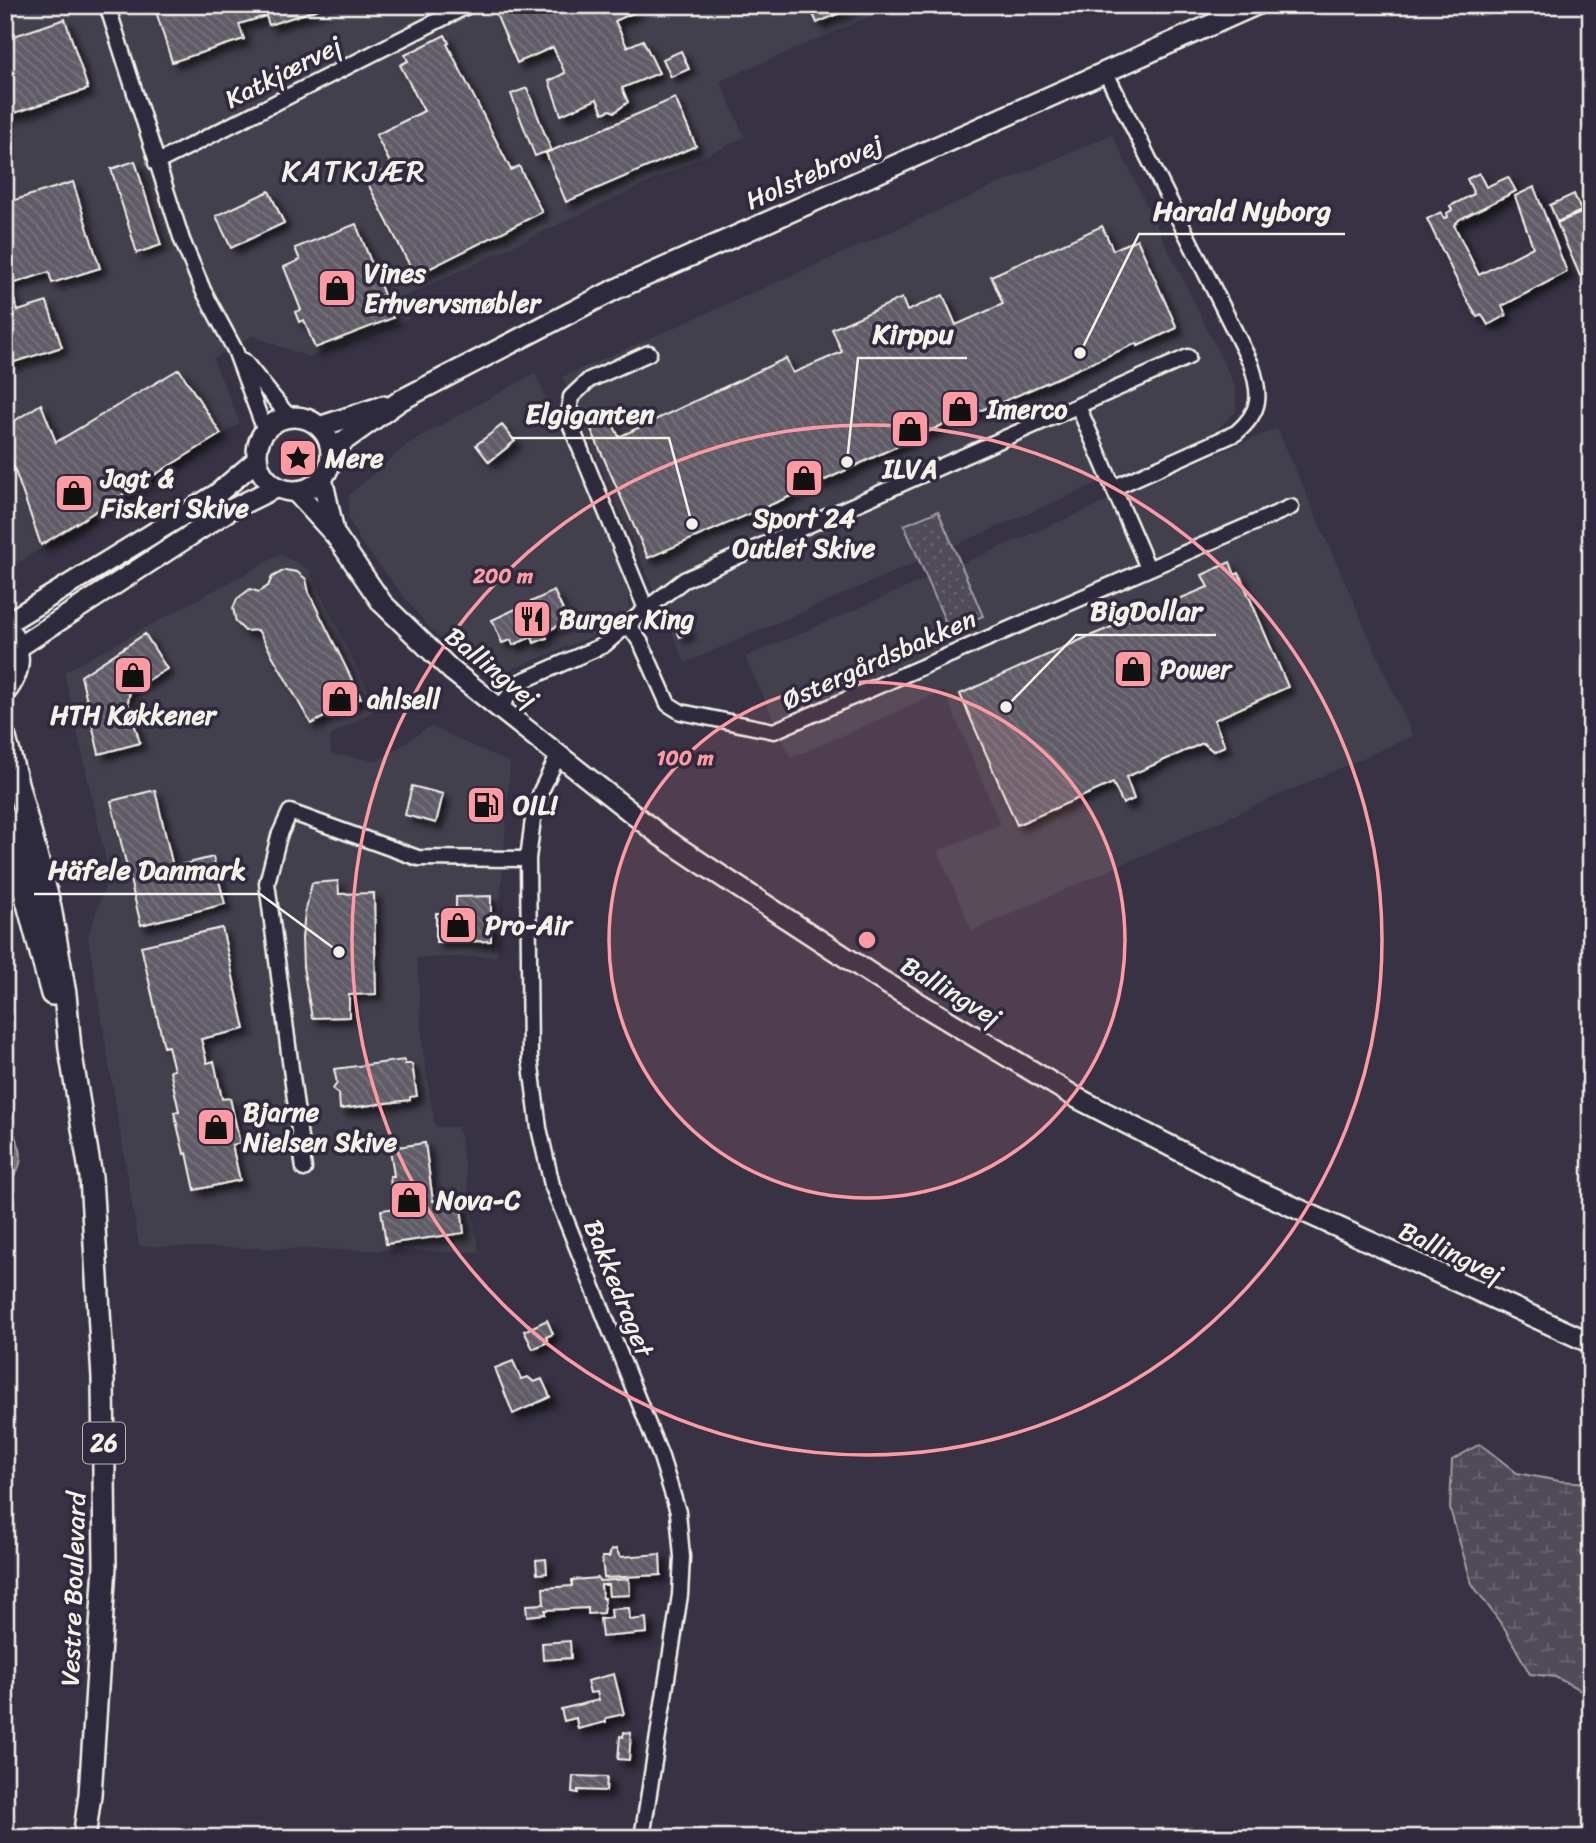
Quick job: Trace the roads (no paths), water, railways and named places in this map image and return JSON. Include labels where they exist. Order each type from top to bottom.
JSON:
[{"type":"main road","name":"Holstebrovej","points":[[331,450],[401,400],[614,290],[1256,5]]},
{"type":"main road","name":"Holstebrovej","points":[[319,427],[401,400]]},
{"type":"main road","points":[[17,648],[228,511],[286,489],[314,485],[322,478],[330,460],[331,450],[329,441],[319,427],[310,421],[289,417],[280,419],[265,431],[258,444],[257,460],[264,476],[286,489]]},
{"type":"main road","points":[[5,691],[15,677],[18,662],[13,635],[5,625],[217,494],[257,460]]},
{"type":"main road","name":"Ballingvej","points":[[322,478],[335,536]]},
{"type":"main road","name":"Ballingvej","points":[[286,489],[335,536],[382,603],[451,670],[661,836],[703,864],[879,979],[1077,1098],[1250,1187],[1591,1343]]},
{"type":"main road","name":"Vestre Boulevard","points":[[5,738],[50,908],[91,1177],[103,1378],[105,1566],[90,1795],[83,1838]]},
{"type":"main road","name":"Vestre Boulevard","points":[[5,817],[32,911],[53,999],[70,1049]]},
{"type":"street","points":[[107,5],[187,253],[203,290],[236,350],[265,431]]},
{"type":"street","name":"Katkjærvej","points":[[156,163],[468,5]]},
{"type":"street","points":[[1105,71],[1251,364],[1259,387],[1248,423],[1236,433],[1114,488]]},
{"type":"street","points":[[236,350],[289,417]]},
{"type":"street","points":[[646,609],[568,419],[571,397],[589,380],[649,352]]},
{"type":"street","points":[[500,707],[520,682],[604,645],[684,580],[1188,357]]},
{"type":"street","points":[[1078,406],[1147,568]]},
{"type":"street","name":"Østergårdsbakken","points":[[629,625],[641,643],[668,704],[681,712],[774,731],[1291,506]]},
{"type":"street","name":"Bakkedraget","points":[[559,754],[541,791],[533,820],[528,859],[530,1058],[539,1128],[552,1185],[661,1457],[678,1512],[680,1595],[642,1838]]},
{"type":"street","points":[[304,1169],[267,883],[279,836],[290,813],[418,858],[528,859]]},
{"type":"place","name":"Vines Erhvervsmøbler","points":[[337,288]]},
{"type":"place","name":"Harald Nyborg","points":[[1080,353]]},
{"type":"place","name":"Imerco","points":[[960,409]]},
{"type":"place","name":"ILVA","points":[[910,429]]},
{"type":"place","name":"Mere","points":[[298,458]]},
{"type":"place","name":"Kirppu","points":[[847,462]]},
{"type":"place","name":"Sport 24 Outlet Skive","points":[[804,478]]},
{"type":"place","name":"Jagt & Fiskeri Skive","points":[[74,493]]},
{"type":"place","name":"Elgiganten","points":[[692,524]]},
{"type":"place","name":"Burger King","points":[[532,619]]},
{"type":"place","name":"Power","points":[[1133,669]]},
{"type":"place","name":"HTH Køkkener","points":[[133,675]]},
{"type":"place","name":"ahlsell","points":[[340,699]]},
{"type":"place","name":"BigDollar","points":[[1006,707]]},
{"type":"place","name":"OIL!","points":[[486,805]]},
{"type":"place","name":"Pro-Air","points":[[458,925]]},
{"type":"place","name":"Häfele Danmark","points":[[339,952]]},
{"type":"place","name":"Bjarne Nielsen Skive","points":[[216,1127]]},
{"type":"place","name":"Nova-C","points":[[409,1200]]},
{"type":"district","name":"KATKJÆR","points":[[354,171]]}]
